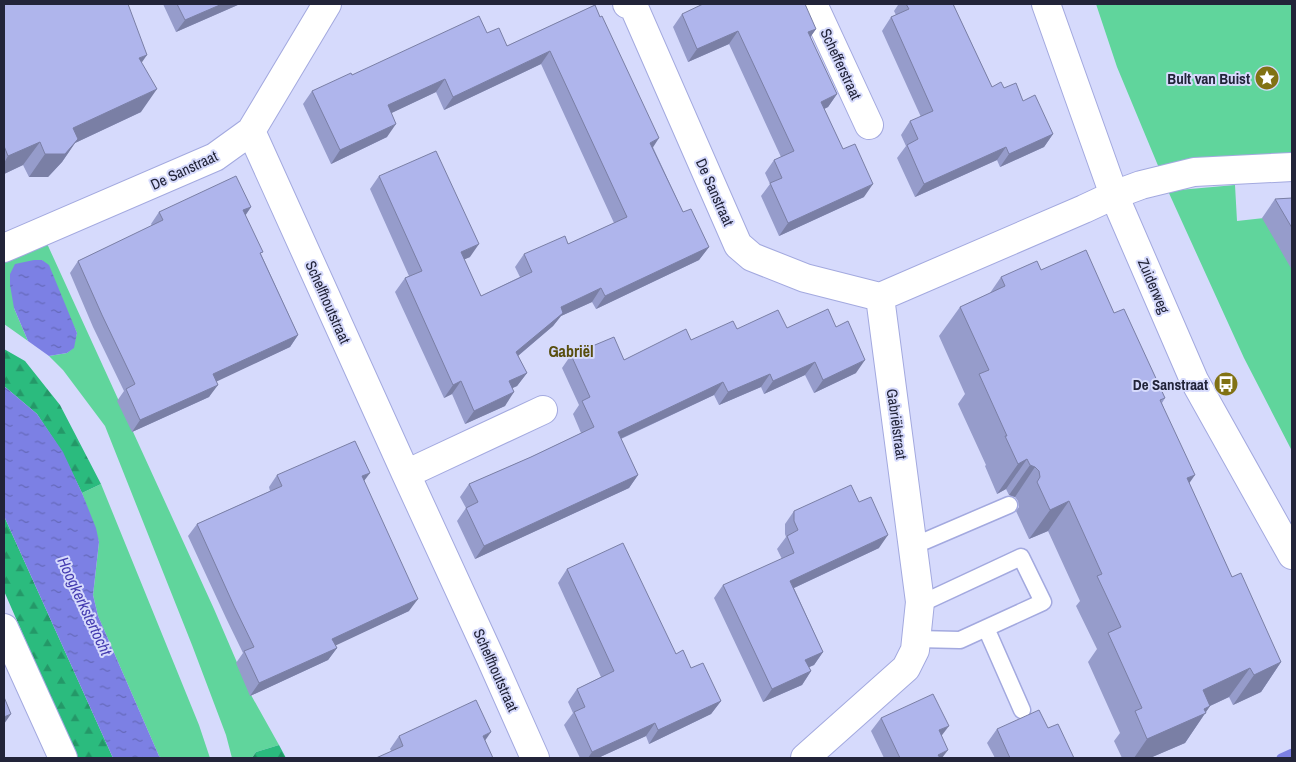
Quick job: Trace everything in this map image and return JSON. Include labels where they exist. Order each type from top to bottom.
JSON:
[{"type":"street","name":"De Sanstraat","points":[[4,248],[215,157],[251,131],[328,4]]},
{"type":"street","name":"De Sanstraat","points":[[632,4],[738,245],[752,258],[805,278],[880,297]]},
{"type":"street","name":"Schefferstraat","points":[[813,4],[869,125]]},
{"type":"street","name":"Zuiderweg","points":[[1046,4],[1114,195],[1194,380],[1292,555]]},
{"type":"street","name":"Schelfhoutstraat","points":[[251,131],[535,758]]},
{"type":"street","points":[[880,297],[1141,185],[1194,172],[1292,167]]},
{"type":"street","name":"Gabriëlstraat","points":[[805,758],[906,668],[915,650],[917,638],[920,602],[880,297]]},
{"type":"street","points":[[406,474],[543,410]]},
{"type":"street","points":[[4,628],[63,758]]},
{"type":"lane","points":[[912,543],[925,541],[1009,505]]},
{"type":"lane","points":[[917,638],[960,640],[1043,602],[1021,557],[931,599],[920,602]]},
{"type":"lane","points":[[986,628],[1022,710]]},
{"type":"green space","points":[[1096,4],[1292,4],[1292,156],[1159,168],[1117,67]]},
{"type":"green space","points":[[1235,185],[1237,221],[1264,218],[1292,268],[1292,451],[1244,358],[1168,191]]},
{"type":"green space","points":[[44,237],[214,609],[251,695],[279,745],[256,752],[252,758],[232,758],[226,735],[192,645],[105,426],[63,370],[49,356],[67,353],[73,348],[77,333],[42,260],[14,308],[28,341],[4,324],[4,255]]},
{"type":"green space","points":[[4,349],[25,361],[60,405],[101,484],[82,493],[62,452],[37,414],[4,386]]},
{"type":"green space","points":[[101,484],[199,725],[210,758],[162,758],[159,756],[98,616],[93,595],[99,542],[82,493]]},
{"type":"green space","points":[[4,516],[113,758],[77,758],[4,591]]},
{"type":"green space","points":[[279,745],[286,758],[252,758],[256,752]]},
{"type":"water","points":[[42,260],[49,265],[77,333],[74,348],[67,353],[49,356],[28,341],[14,308],[10,274],[15,264]]},
{"type":"water","name":"Hoogkerkstertocht","points":[[4,386],[37,414],[63,452],[82,493],[96,528],[99,542],[93,595],[98,616],[159,756],[162,758],[113,758],[4,516]]},
{"type":"building","points":[[4,4],[128,4],[147,55],[139,58],[157,89],[73,128],[78,139],[65,154],[45,154],[40,142],[8,156],[4,146]]},
{"type":"building","points":[[177,4],[222,4],[185,20]]},
{"type":"building","points":[[703,4],[805,4],[816,29],[808,32],[837,94],[821,102],[843,149],[855,144],[873,184],[788,223],[770,183],[782,178],[774,160],[794,151],[738,31],[697,49],[682,14]]},
{"type":"building","points":[[906,4],[953,4],[992,87],[1001,82],[1004,88],[1016,83],[1023,101],[1035,95],[1053,134],[1009,154],[1006,147],[924,184],[907,145],[918,139],[910,121],[933,111],[891,17],[909,9]]},
{"type":"building","points":[[595,5],[600,17],[602,16],[659,138],[650,143],[683,212],[691,209],[709,247],[605,296],[601,288],[561,307],[563,313],[516,352],[527,373],[509,381],[514,392],[474,411],[461,381],[453,385],[405,278],[422,271],[379,176],[436,151],[479,244],[461,252],[481,296],[532,272],[524,254],[565,236],[568,244],[627,217],[550,51],[453,97],[445,79],[388,105],[396,124],[340,150],[312,91],[351,73],[352,75],[479,16],[487,33],[499,28],[507,46]]},
{"type":"building","points":[[236,176],[251,207],[243,210],[263,252],[260,253],[298,335],[213,374],[218,385],[140,420],[126,389],[135,384],[78,261],[163,220],[159,212]]},
{"type":"building","points":[[1292,198],[1292,228],[1275,199]]},
{"type":"building","points":[[1086,250],[1114,313],[1124,309],[1165,398],[1160,400],[1195,475],[1187,478],[1232,577],[1241,573],[1281,662],[1254,675],[1250,668],[1203,690],[1210,706],[1204,709],[1206,713],[1147,739],[1135,711],[1142,708],[1108,633],[1121,627],[1097,576],[1102,574],[1069,501],[1050,510],[1037,482],[1040,477],[1039,471],[1030,465],[1027,459],[1018,464],[979,374],[989,370],[960,307],[1005,286],[1001,277],[1037,261],[1041,270]]},
{"type":"building","points":[[828,309],[836,327],[848,321],[865,360],[823,380],[815,362],[773,381],[770,374],[728,392],[723,382],[618,432],[638,475],[484,546],[466,508],[478,502],[469,484],[594,427],[582,401],[590,397],[571,355],[614,337],[624,360],[686,329],[691,340],[733,321],[737,329],[778,310],[787,328]]},
{"type":"building","points":[[355,441],[370,473],[362,476],[418,599],[332,639],[337,648],[259,683],[244,651],[254,647],[197,524],[282,486],[277,475]]},
{"type":"building","points":[[851,485],[859,502],[871,497],[888,535],[790,581],[823,652],[805,660],[811,671],[772,689],[723,585],[794,553],[787,536],[798,530],[794,521],[794,511]]},
{"type":"building","points":[[623,543],[676,654],[683,650],[691,668],[703,663],[721,701],[658,730],[655,723],[592,752],[574,712],[585,707],[577,689],[614,671],[567,569]]},
{"type":"building","points":[[933,694],[949,726],[939,730],[948,750],[938,755],[940,758],[900,758],[881,718]]},
{"type":"building","points":[[4,697],[11,714],[4,717]]},
{"type":"building","points":[[476,700],[491,732],[483,736],[493,758],[376,758],[403,746],[399,736]]},
{"type":"building","points":[[1039,710],[1048,728],[1058,724],[1074,758],[1010,758],[997,729]]},
{"type":"waterway","points":[[1281,758],[1292,753]]},
{"type":"place","name":"Bult van Buist","points":[[1267,78]]},
{"type":"place","name":"De Sanstraat","points":[[1226,384]]},
{"type":"district","name":"Gabriël","points":[[571,351]]}]
